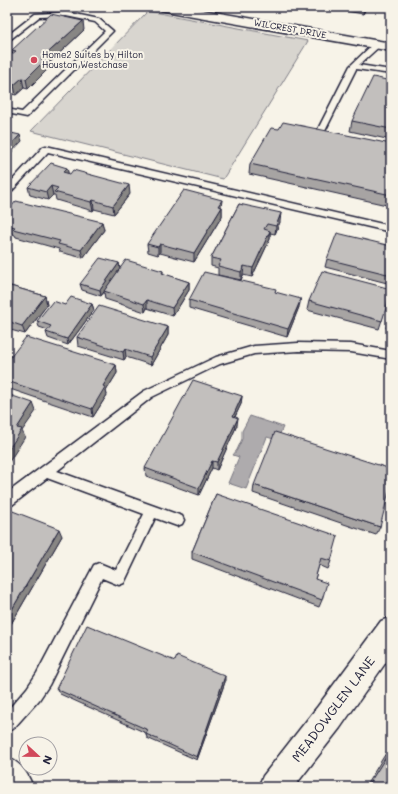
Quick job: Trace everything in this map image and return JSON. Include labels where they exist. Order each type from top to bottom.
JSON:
[{"type":"main road","name":"WILCREST DRIVE","points":[[165,7],[391,47]]},
{"type":"main road","name":"WILCREST DRIVE","points":[[239,7],[255,10]]},
{"type":"main road","points":[[230,18],[239,7]]},
{"type":"main road","points":[[378,44],[385,32]]},
{"type":"main road","name":"MEADOWGLEN LANE","points":[[274,787],[329,717],[391,631]]},
{"type":"main road","points":[[7,774],[17,787]]},
{"type":"lane","points":[[7,40],[37,15],[65,11],[97,20],[109,31],[24,115],[7,111]]},
{"type":"lane","points":[[320,133],[354,66],[359,60],[371,53],[378,44]]},
{"type":"lane","points":[[354,66],[391,72]]},
{"type":"lane","points":[[7,191],[46,149],[391,229]]},
{"type":"lane","points":[[7,501],[148,394],[216,361],[254,350],[298,347],[351,348],[391,355]]},
{"type":"lane","points":[[45,472],[177,520]]},
{"type":"lane","points":[[7,723],[33,694],[43,679],[99,570],[119,578],[152,511]]},
{"type":"shaded area","points":[[148,11],[308,41],[223,179],[31,131]]},
{"type":"shaded area","points":[[250,416],[283,427],[277,440],[267,437],[246,489],[228,483],[239,457],[233,455],[242,439],[242,431]]},
{"type":"building","name":"Home2 Suites by Hilton Houston Westchase","points":[[51,14],[83,21],[41,59],[45,60],[26,79],[22,78],[14,85],[7,84],[7,57],[16,51],[12,50]]},
{"type":"building","points":[[373,77],[391,81],[391,129],[352,121]]},
{"type":"building","points":[[283,122],[391,144],[391,195],[250,164],[271,128],[279,129]]},
{"type":"building","points":[[11,133],[20,135],[7,149],[7,137]]},
{"type":"building","points":[[51,163],[67,168],[63,172],[70,174],[73,170],[129,185],[113,206],[93,200],[91,202],[54,192],[58,188],[51,186],[46,192],[28,187]]},
{"type":"building","points":[[184,190],[222,200],[218,206],[222,207],[194,253],[160,244],[158,247],[147,244]]},
{"type":"building","points":[[16,201],[102,222],[81,250],[58,244],[60,241],[13,229],[15,227],[7,225],[7,212]]},
{"type":"building","points":[[239,204],[281,213],[276,226],[267,224],[264,229],[270,231],[253,268],[244,266],[241,272],[218,266],[221,260],[211,258]]},
{"type":"building","points":[[337,233],[391,246],[391,275],[327,259]]},
{"type":"building","points":[[100,258],[119,263],[100,290],[80,284]]},
{"type":"building","points":[[126,260],[163,271],[162,273],[189,282],[172,308],[147,300],[144,304],[104,291]]},
{"type":"building","points":[[322,271],[391,289],[382,321],[309,301]]},
{"type":"building","points":[[204,272],[276,289],[275,292],[301,299],[288,329],[189,300]]},
{"type":"building","points":[[7,285],[45,296],[22,326],[7,321]]},
{"type":"building","points":[[71,297],[92,304],[67,339],[46,332],[51,326],[37,321],[53,301],[65,305]]},
{"type":"building","points":[[99,306],[168,327],[150,357],[125,349],[123,352],[77,337]]},
{"type":"building","points":[[391,311],[391,323],[388,322]]},
{"type":"building","points":[[26,337],[116,365],[103,386],[105,387],[92,409],[7,381],[7,362]]},
{"type":"building","points":[[193,380],[242,396],[233,416],[238,418],[217,462],[212,461],[199,488],[145,468]]},
{"type":"building","points":[[7,394],[33,403],[17,428],[22,429],[7,452]]},
{"type":"building","points":[[275,432],[391,469],[391,483],[380,527],[254,485]]},
{"type":"building","points":[[216,494],[338,536],[331,561],[321,558],[315,579],[327,583],[322,600],[192,552]]},
{"type":"building","points":[[10,510],[59,529],[7,618],[7,514]]},
{"type":"building","points":[[87,625],[175,661],[177,656],[225,676],[197,757],[146,734],[148,730],[56,689]]},
{"type":"building","points":[[391,749],[391,787],[367,787]]},
{"type":"place","name":"Home2 Suites by Hilton Houston Westchase","points":[[34,60]]}]
